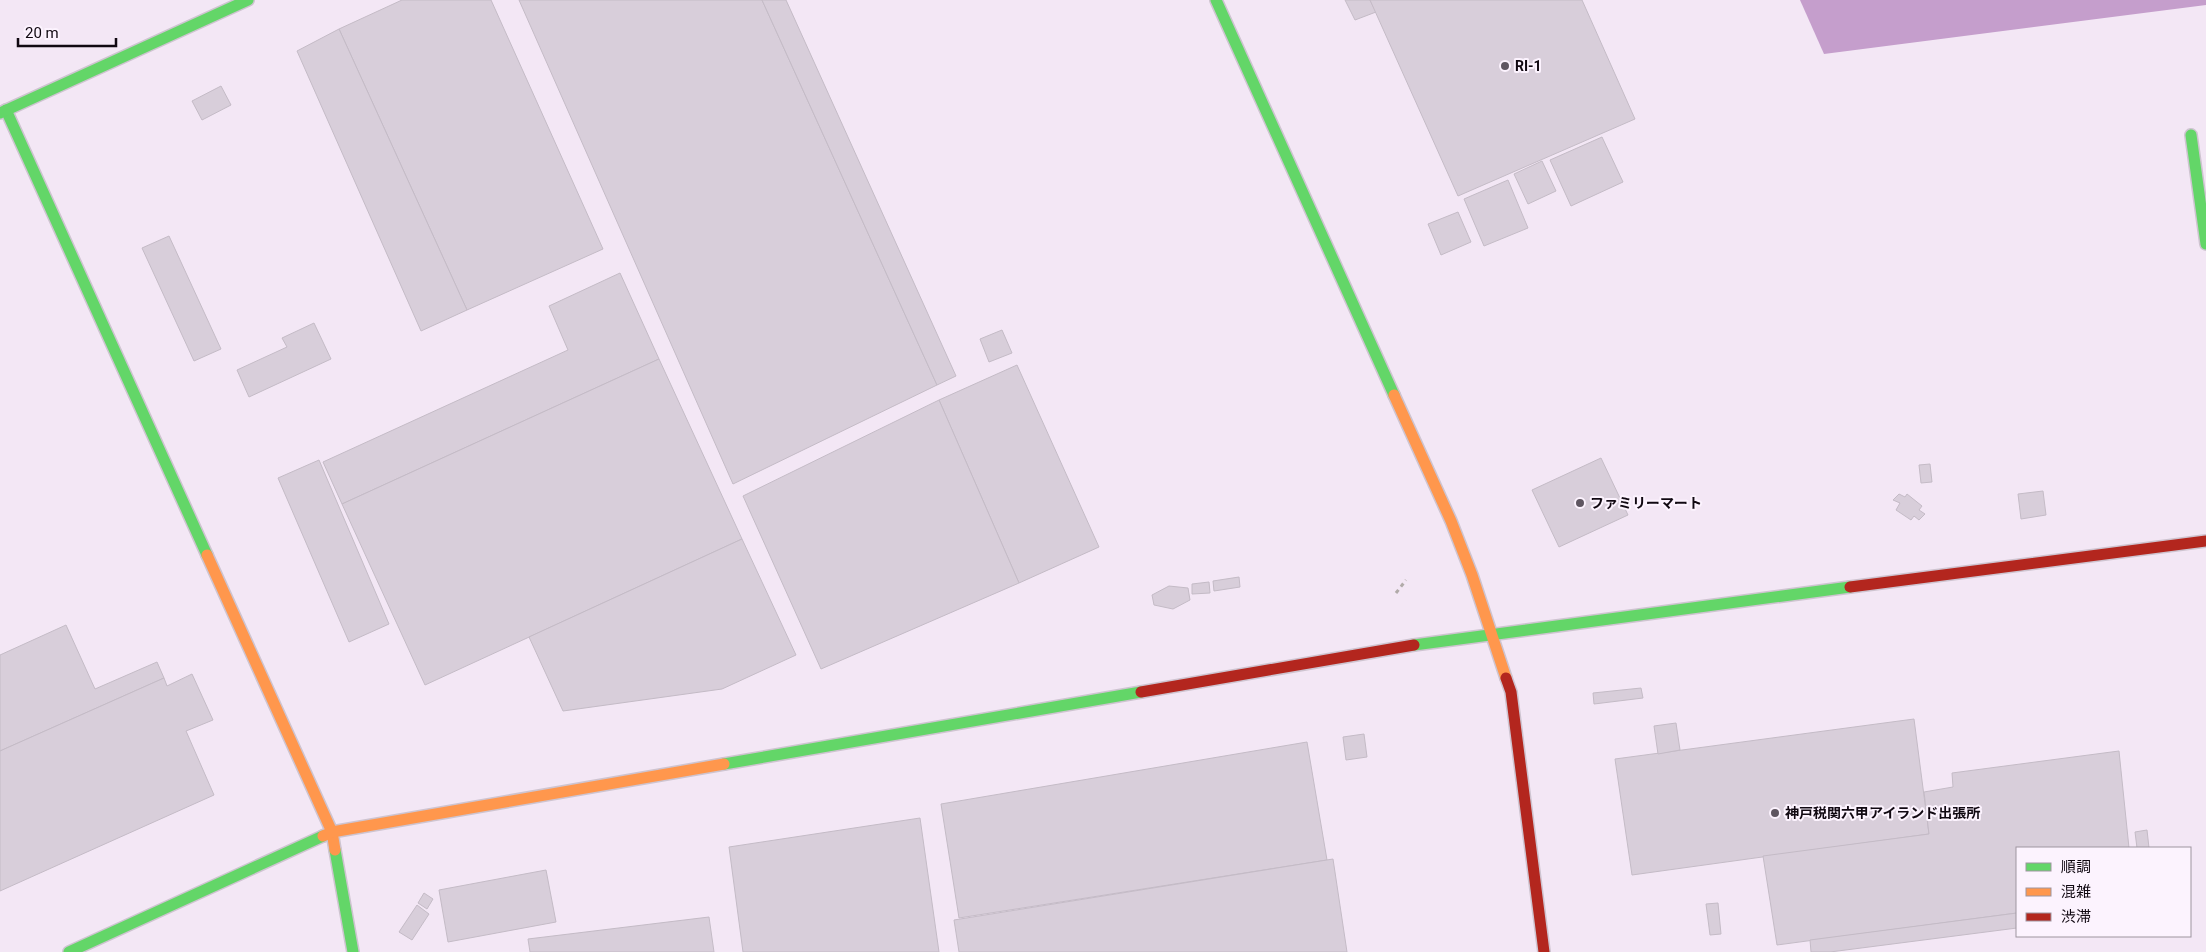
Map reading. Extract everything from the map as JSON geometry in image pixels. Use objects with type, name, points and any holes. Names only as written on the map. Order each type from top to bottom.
[{"type":"street","points":[[248,0],[3,111],[332,832],[353,952]]},
{"type":"street","points":[[1216,0],[1451,521],[1472,575],[1510,692],[1544,952]]},
{"type":"street","points":[[2191,135],[2206,244]]},
{"type":"street","points":[[69,952],[332,832],[1397,648],[1490,634],[2206,541]]},
{"type":"path","points":[[1396,593],[1406,580]]},
{"type":"shaded area","points":[[1800,0],[2206,0],[2206,5],[1824,54]]},
{"type":"building","points":[[402,0],[491,0],[603,249],[467,310],[339,29]]},
{"type":"building","points":[[519,0],[762,0],[937,385],[733,484]]},
{"type":"building","points":[[762,0],[786,0],[956,376],[937,385]]},
{"type":"building","points":[[1345,0],[1370,0],[1376,12],[1355,20]]},
{"type":"building","name":"RI-1","points":[[1370,0],[1582,0],[1635,119],[1458,196]]},
{"type":"building","points":[[339,29],[467,310],[421,331],[297,51]]},
{"type":"building","points":[[221,86],[231,105],[202,120],[192,101]]},
{"type":"building","points":[[1602,137],[1623,182],[1571,206],[1550,160]]},
{"type":"building","points":[[1542,161],[1556,191],[1528,204],[1514,174]]},
{"type":"building","points":[[1508,180],[1528,228],[1484,246],[1464,199]]},
{"type":"building","points":[[1458,212],[1471,242],[1441,255],[1428,224]]},
{"type":"building","points":[[169,236],[221,349],[194,361],[142,248]]},
{"type":"building","points":[[620,273],[659,359],[342,504],[323,462],[568,350],[549,306]]},
{"type":"building","points":[[314,323],[331,359],[249,397],[237,370],[287,347],[282,338]]},
{"type":"building","points":[[1002,330],[1012,353],[989,362],[980,339]]},
{"type":"building","points":[[659,359],[742,539],[425,685],[342,504]]},
{"type":"building","points":[[1017,365],[1099,547],[1019,583],[939,400]]},
{"type":"building","points":[[939,400],[1019,583],[821,669],[743,496]]},
{"type":"building","name":"ファミリーマート","points":[[1601,458],[1628,515],[1559,547],[1532,490]]},
{"type":"building","points":[[319,460],[389,624],[349,642],[278,478]]},
{"type":"building","points":[[1930,464],[1932,482],[1921,483],[1919,465]]},
{"type":"building","points":[[2043,491],[2046,515],[2021,519],[2018,494]]},
{"type":"building","points":[[1899,494],[1905,497],[1907,494],[1922,506],[1919,510],[1925,514],[1919,520],[1914,516],[1911,520],[1896,510],[1900,503],[1893,500]]},
{"type":"building","points":[[742,539],[796,655],[722,689],[563,711],[529,637]]},
{"type":"building","points":[[1239,577],[1240,587],[1214,591],[1213,581]]},
{"type":"building","points":[[1209,582],[1210,593],[1192,594],[1192,584]]},
{"type":"building","points":[[1169,586],[1188,588],[1190,600],[1173,609],[1154,605],[1152,595]]},
{"type":"building","points":[[66,625],[95,689],[157,662],[164,678],[0,751],[0,655]]},
{"type":"building","points":[[192,674],[213,720],[186,731],[214,795],[0,891],[0,751],[164,678],[167,686]]},
{"type":"building","points":[[1641,688],[1643,698],[1594,704],[1593,693]]},
{"type":"building","name":"神戸税関六甲アイランド出張所","points":[[1914,719],[1929,834],[1632,875],[1615,759]]},
{"type":"building","points":[[1676,723],[1680,750],[1658,754],[1654,726]]},
{"type":"building","points":[[1364,734],[1367,757],[1346,760],[1343,737]]},
{"type":"building","points":[[1307,742],[1327,860],[959,918],[941,804]]},
{"type":"building","points":[[2119,751],[2129,847],[2016,847],[2016,913],[1777,945],[1763,856],[1929,834],[1924,792],[1953,787],[1952,773]]},
{"type":"building","points":[[920,818],[939,952],[743,952],[729,847]]},
{"type":"building","points":[[2147,830],[2149,847],[2137,847],[2135,832]]},
{"type":"building","points":[[1333,859],[1347,952],[959,952],[954,920]]},
{"type":"building","points":[[546,870],[556,922],[448,942],[439,890]]},
{"type":"building","points":[[424,893],[433,899],[427,909],[418,903]]},
{"type":"building","points":[[1718,903],[1721,934],[1710,935],[1706,904]]},
{"type":"building","points":[[417,905],[429,914],[412,940],[399,932]]},
{"type":"building","points":[[2016,913],[2016,928],[1830,952],[1811,952],[1810,940]]},
{"type":"building","points":[[709,917],[714,952],[530,952],[528,939]]},
{"type":"traffic: fast","points":[[0,113],[248,0]]},
{"type":"traffic: fast","points":[[1216,0],[1394,395]]},
{"type":"traffic: fast","points":[[6,110],[207,555]]},
{"type":"traffic: fast","points":[[2191,135],[2206,244]]},
{"type":"traffic: fast","points":[[1414,645],[1850,587]]},
{"type":"traffic: fast","points":[[724,764],[1141,692]]},
{"type":"traffic: fast","points":[[69,952],[323,836]]},
{"type":"traffic: fast","points":[[335,850],[353,952]]},
{"type":"traffic: slow","points":[[1394,395],[1451,521],[1472,575],[1506,678]]},
{"type":"traffic: slow","points":[[207,555],[332,832],[335,850]]},
{"type":"traffic: slow","points":[[323,836],[332,832],[724,764]]},
{"type":"traffic: jam","points":[[1850,587],[2206,541]]},
{"type":"traffic: jam","points":[[1141,692],[1414,645]]},
{"type":"traffic: jam","points":[[1506,678],[1511,692],[1544,952]]},
{"type":"place","name":"RI-1","points":[[1505,66]]},
{"type":"place","name":"ファミリーマート","points":[[1580,503]]},
{"type":"place","name":"神戸税関六甲アイランド出張所","points":[[1775,813]]}]
